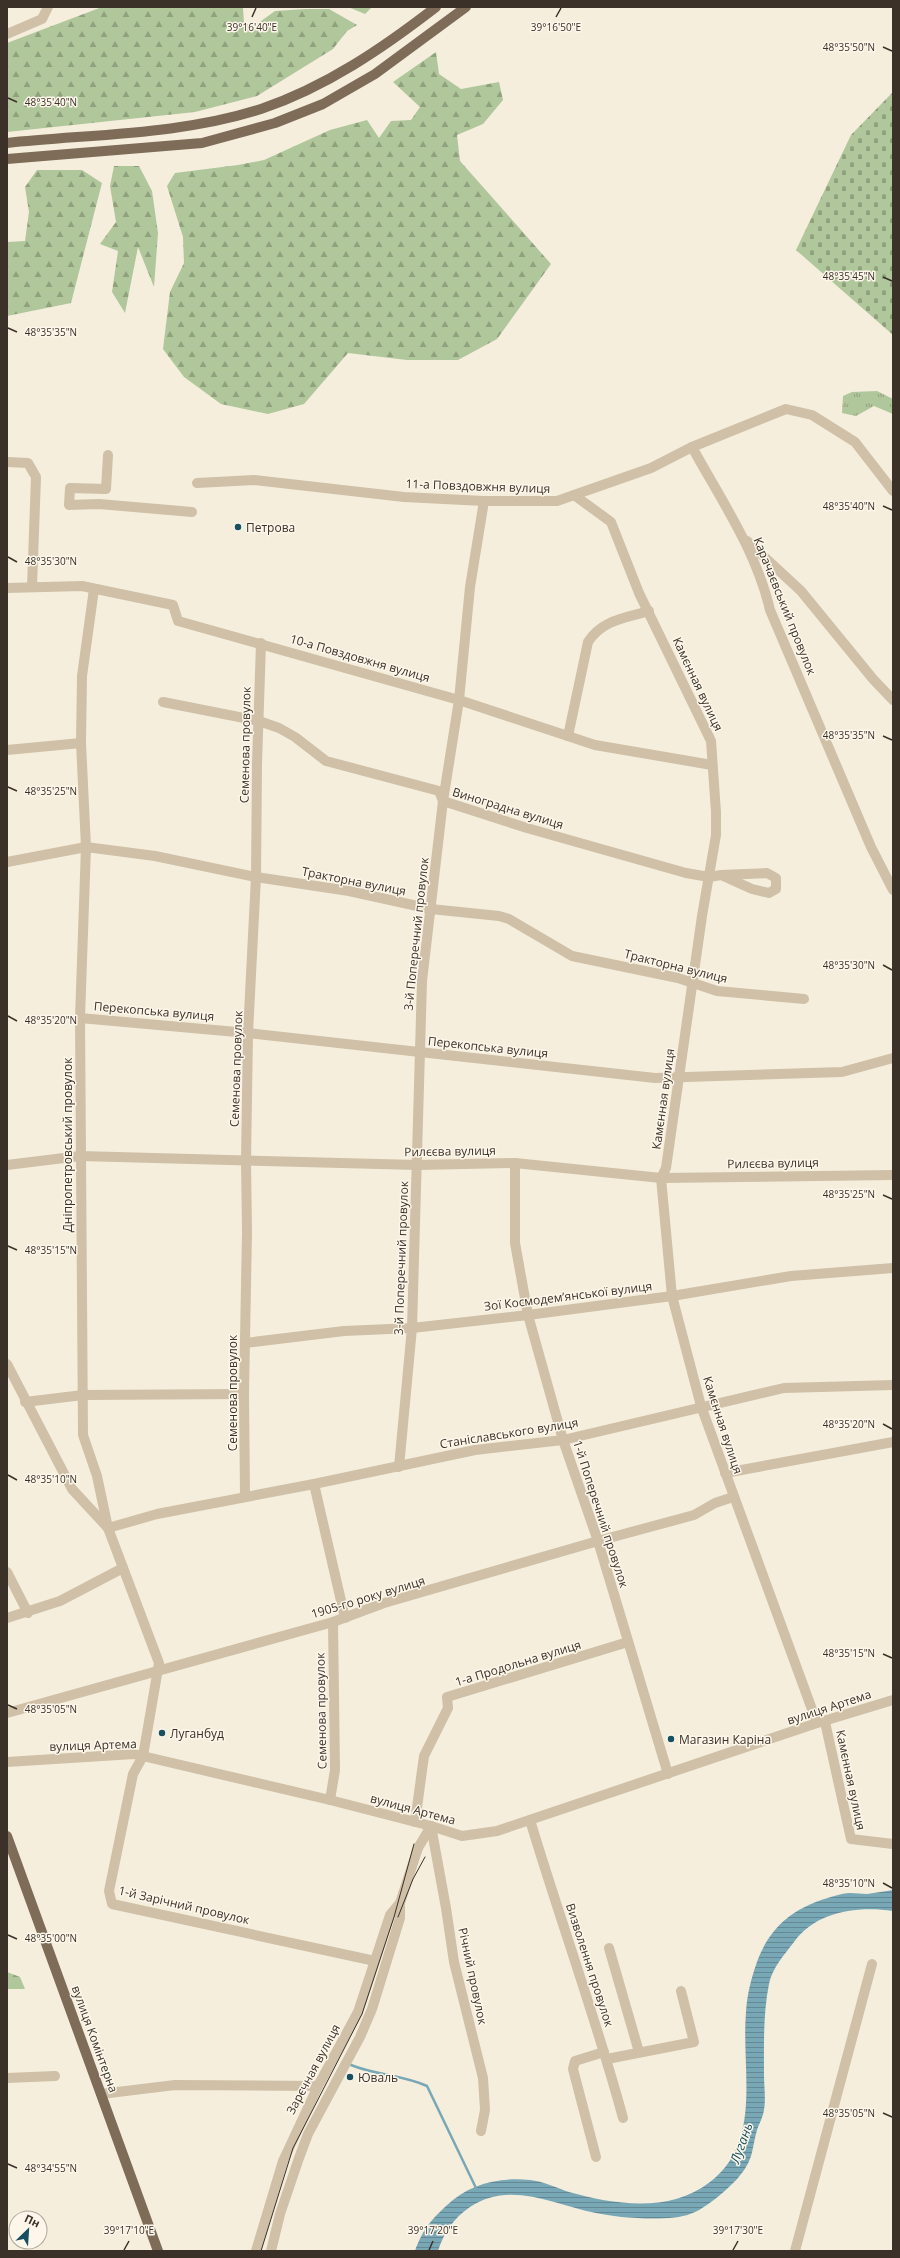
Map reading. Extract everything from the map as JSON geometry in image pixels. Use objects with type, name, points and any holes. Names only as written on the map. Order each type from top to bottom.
[{"type":"main road","points":[[7,143],[204,123],[261,109],[309,90],[344,71],[379,49],[436,7]]},
{"type":"main road","points":[[7,160],[202,142],[275,123],[323,104],[375,74],[466,7]]},
{"type":"main road","name":"вулиця Комінтерна","points":[[7,1836],[158,2251]]},
{"type":"street","points":[[7,34],[42,19],[48,7]]},
{"type":"street","name":"11-а Повздовжня вулиця","points":[[197,483],[254,480],[404,497],[484,501],[557,501],[651,468],[692,447],[786,409],[812,415],[855,442],[893,490]]},
{"type":"street","name":"Карачаєвський провулок","points":[[692,447],[745,538],[765,588],[770,610],[871,847],[893,890]]},
{"type":"street","points":[[108,455],[106,489],[70,488],[69,505],[99,504],[192,512]]},
{"type":"street","points":[[7,462],[28,463],[36,477],[32,587]]},
{"type":"street","name":"Камєнная вулиця","points":[[574,495],[611,522],[639,593],[711,741],[716,812],[716,835],[666,1168],[661,1178],[672,1296],[701,1406],[724,1473],[822,1724],[850,1839],[893,1844]]},
{"type":"street","name":"3-й Поперечний провулок","points":[[399,1467],[412,1328],[413,1253],[418,1165],[422,981],[443,801],[459,700],[470,587],[484,501]]},
{"type":"street","points":[[745,538],[801,591],[873,679],[893,700]]},
{"type":"street","name":"10-а Повздовжня вулиця","points":[[7,588],[82,586],[173,606],[178,621],[459,700],[594,744],[712,765]]},
{"type":"street","name":"Дніпропетровський провулок","points":[[94,589],[82,676],[82,743],[86,847],[80,1018],[83,1434],[97,1476],[108,1528]]},
{"type":"street","points":[[568,736],[588,642],[596,631],[609,623],[648,610]]},
{"type":"street","name":"Семенова провулок","points":[[245,1496],[244,1394],[248,1232],[246,1161],[248,1032],[256,877],[260,643]]},
{"type":"street","name":"Виноградна вулиця","points":[[163,702],[259,721],[279,728],[295,737],[326,761],[439,791],[443,801],[686,873],[709,877],[721,875],[767,873],[776,878],[776,889],[769,893],[752,889],[721,875]]},
{"type":"street","points":[[7,750],[82,743]]},
{"type":"street","name":"Тракторна вулиця","points":[[7,862],[86,847],[156,856],[256,877],[349,891],[431,909],[509,919],[572,956],[693,982],[717,991],[804,999]]},
{"type":"street","name":"Перекопська вулиця","points":[[80,1018],[248,1032],[420,1053],[655,1078],[842,1072],[893,1058]]},
{"type":"street","name":"Рилєєва вулиця","points":[[7,1165],[80,1156],[418,1165],[515,1163],[661,1178],[893,1175]]},
{"type":"street","name":"1-й Поперечний провулок","points":[[515,1163],[515,1243],[528,1315],[562,1440],[598,1541],[668,1774]]},
{"type":"street","name":"Зої Космодем’янської вулиця","points":[[245,1343],[344,1331],[412,1328],[528,1315],[672,1296],[791,1276],[893,1268]]},
{"type":"street","points":[[7,1364],[25,1402],[72,1489],[108,1528],[159,1663],[143,1756]]},
{"type":"street","name":"Станіславського вулиця","points":[[108,1528],[157,1514],[399,1467],[474,1450],[562,1440],[701,1406],[784,1388],[893,1385]]},
{"type":"street","points":[[25,1402],[83,1395],[244,1394]]},
{"type":"street","points":[[724,1473],[893,1442]]},
{"type":"street","points":[[314,1484],[345,1618]]},
{"type":"street","name":"1905-го року вулиця","points":[[7,1713],[157,1669],[333,1622],[384,1603],[598,1541],[694,1515],[715,1503],[733,1497]]},
{"type":"street","points":[[7,1618],[28,1613],[60,1601],[123,1568]]},
{"type":"street","points":[[7,1572],[28,1613]]},
{"type":"street","name":"Семенова провулок","points":[[330,1800],[335,1770],[333,1622]]},
{"type":"street","name":"1-а Продольна вулиця","points":[[415,1822],[424,1756],[448,1708],[447,1697],[628,1642]]},
{"type":"street","name":"вулиця Артема","points":[[7,1762],[134,1754],[330,1800],[431,1826],[462,1836],[497,1831],[893,1700]]},
{"type":"street","name":"1-й Зарічний провулок","points":[[143,1756],[133,1774],[109,1891],[112,1904],[375,1961]]},
{"type":"street","name":"Визволення провулок","points":[[530,1820],[573,1959],[606,2055],[623,2118]]},
{"type":"street","name":"Зарєчная вулиця","points":[[270,2251],[284,2201],[308,2134],[360,2037],[372,2009],[400,1918],[400,1903],[418,1848],[431,1826]]},
{"type":"street","name":"Річний провулок","points":[[431,1826],[454,1962],[483,2078],[485,2110],[481,2131]]},
{"type":"street","name":"Зарєчная вулиця","points":[[256,2251],[283,2161],[318,2086],[358,2012],[390,1915],[400,1903]]},
{"type":"street","points":[[609,1948],[638,2052]]},
{"type":"street","points":[[795,2251],[872,1964]]},
{"type":"street","points":[[596,2157],[573,2070],[575,2061],[694,2042],[681,1991]]},
{"type":"street","points":[[7,2078],[55,2076]]},
{"type":"street","points":[[101,2094],[175,2084],[318,2086]]},
{"type":"green space","points":[[102,7],[243,7],[244,24],[257,24],[275,11],[329,9],[357,25],[347,31],[333,49],[257,96],[195,112],[7,132],[7,43]]},
{"type":"green space","points":[[348,7],[372,7],[365,14]]},
{"type":"green space","points":[[436,52],[439,74],[461,89],[499,82],[503,100],[483,124],[457,135],[460,161],[551,264],[497,339],[458,360],[407,360],[348,353],[304,404],[268,414],[221,404],[184,377],[163,349],[170,292],[184,263],[183,237],[167,186],[175,173],[264,160],[330,130],[367,120],[379,138],[391,121],[411,120],[420,107],[393,82]]},
{"type":"green space","points":[[893,92],[893,335],[796,250],[851,135]]},
{"type":"green space","points":[[114,166],[139,166],[152,191],[158,233],[154,287],[138,247],[125,313],[112,292],[118,251],[100,244],[116,222],[110,186]]},
{"type":"green space","points":[[37,170],[82,170],[102,183],[71,303],[7,316],[7,242],[25,241],[29,212],[25,187]]},
{"type":"green space","points":[[877,391],[893,399],[893,414],[874,406],[856,416],[842,413],[843,396],[852,392]]},
{"type":"green space","points":[[7,1972],[20,1977],[25,1989],[7,1989]]},
{"type":"water","name":"Лугань","points":[[893,1890],[893,1911],[866,1909],[852,1910],[826,1917],[814,1923],[794,1942],[773,1972],[769,1984],[765,2018],[765,2101],[762,2118],[747,2166],[738,2178],[716,2199],[696,2212],[670,2218],[657,2219],[596,2213],[548,2200],[517,2195],[501,2195],[485,2199],[470,2207],[459,2216],[443,2238],[438,2251],[415,2251],[424,2232],[440,2211],[464,2192],[474,2187],[495,2181],[518,2179],[530,2180],[545,2183],[587,2197],[624,2203],[642,2204],[678,2198],[694,2192],[710,2182],[727,2165],[737,2146],[743,2125],[746,2103],[745,2034],[747,1999],[757,1962],[771,1935],[789,1916],[813,1903],[845,1893],[867,1894]]},
{"type":"waterway","points":[[351,2065],[370,2071],[408,2079],[427,2086],[476,2188]]},
{"type":"tram line","points":[[261,2251],[293,2148],[362,2014],[394,1917],[414,1844]]},
{"type":"tram line","points":[[398,1917],[413,1879],[425,1857]]},
{"type":"place","name":"Петрова","points":[[238,527]]},
{"type":"place","name":"Луганбуд","points":[[162,1733]]},
{"type":"place","name":"Магазин Каріна","points":[[671,1739]]},
{"type":"place","name":"Юваль","points":[[350,2077]]}]
